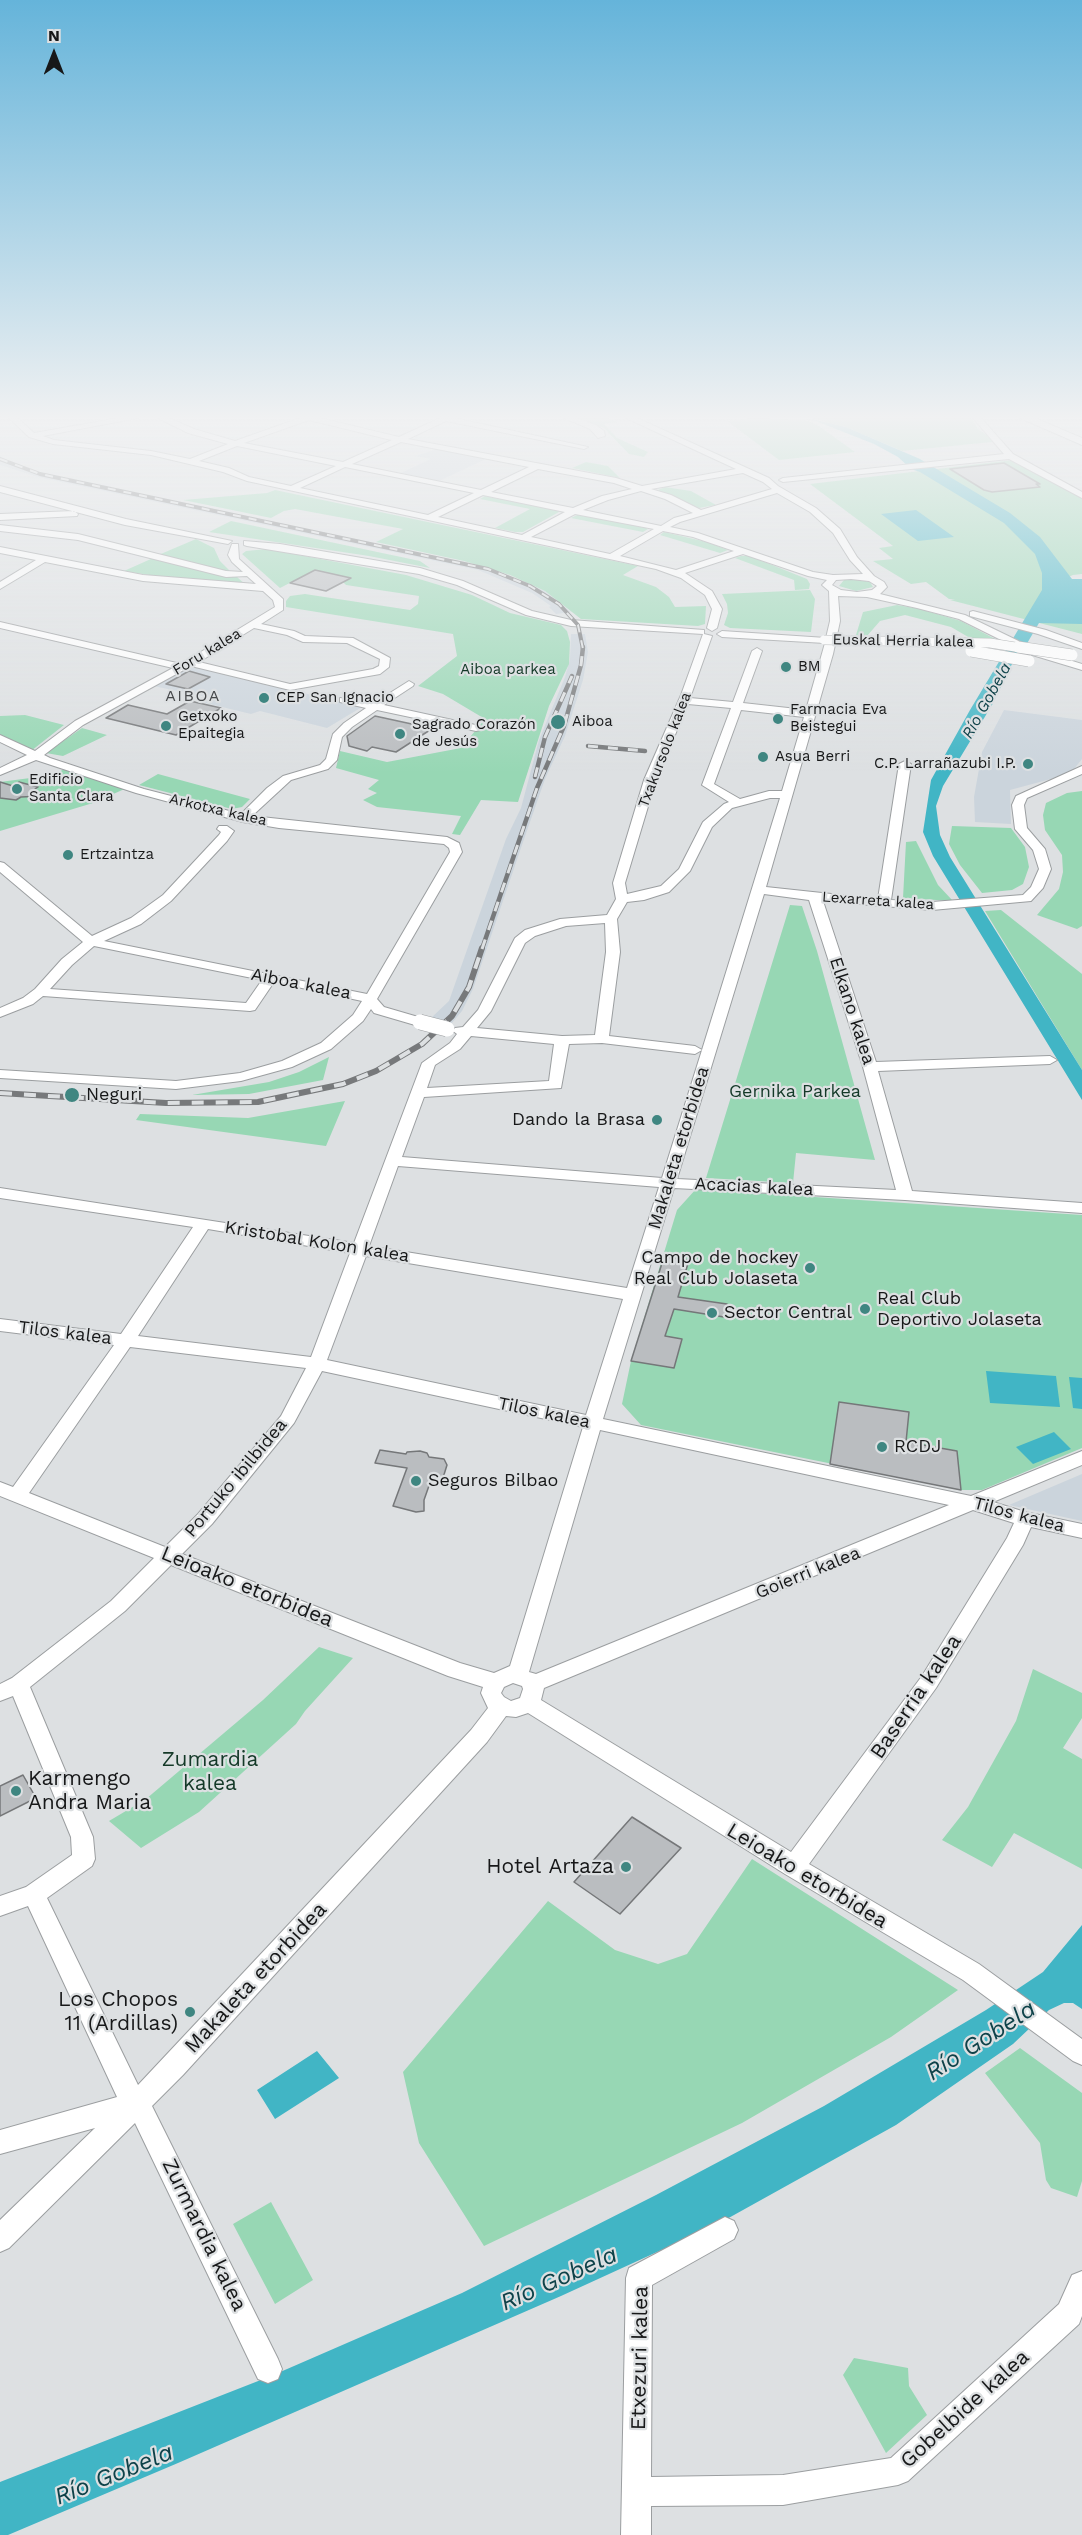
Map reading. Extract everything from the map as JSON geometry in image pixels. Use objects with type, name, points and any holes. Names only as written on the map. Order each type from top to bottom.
[{"type":"street","points":[[72,536],[226,574],[251,576]]},
{"type":"street","points":[[192,536],[231,544],[247,543],[280,547],[420,572],[460,583],[529,613],[572,623],[706,632]]},
{"type":"street","points":[[515,536],[613,556],[676,573],[744,550]]},
{"type":"street","points":[[613,556],[646,536]]},
{"type":"street","points":[[695,536],[744,550],[866,595],[941,611],[975,622],[1005,638],[1031,657],[1082,676]]},
{"type":"street","points":[[839,536],[859,566],[871,578]]},
{"type":"street","points":[[844,542],[852,547],[857,557],[886,584]]},
{"type":"street","name":"Makaleta etorbidea","points":[[527,1687],[593,1423],[759,890],[828,654],[835,621],[833,582],[841,560],[844,542]]},
{"type":"street","name":"Foru kalea","points":[[0,772],[35,756],[79,723],[186,665],[280,608],[278,600],[235,560],[231,544]]},
{"type":"street","points":[[0,550],[143,578],[265,588]]},
{"type":"street","points":[[0,586],[43,559]]},
{"type":"street","name":"Txakursolo kalea","points":[[611,919],[622,899],[619,883],[650,780],[684,700],[706,632],[717,609],[714,600],[704,588],[676,573]]},
{"type":"street","points":[[833,582],[850,576],[871,578],[920,599],[1042,632],[1082,646]]},
{"type":"street","points":[[835,621],[851,602],[880,590],[886,584]]},
{"type":"street","points":[[900,590],[920,599]]},
{"type":"street","points":[[0,625],[290,687],[376,672],[384,667],[385,658],[350,640],[303,639],[290,633],[253,625]]},
{"type":"street","name":"Euskal Herria kalea","points":[[706,632],[721,631],[722,634],[824,640],[990,643],[1040,648],[1077,657]]},
{"type":"street","points":[[824,640],[947,648],[1031,657],[1082,667]]},
{"type":"street","points":[[737,802],[708,785],[757,651]]},
{"type":"street","points":[[243,818],[271,790],[287,778],[315,771],[331,760],[338,736],[348,725],[410,684]]},
{"type":"street","points":[[344,699],[476,728]]},
{"type":"street","points":[[684,700],[810,714]]},
{"type":"street","name":"Arkotxa kalea","points":[[0,738],[35,756],[140,791],[243,818],[279,824],[447,841],[455,846],[456,852],[370,999]]},
{"type":"street","points":[[884,903],[905,764]]},
{"type":"street","name":"Lexarreta kalea","points":[[759,890],[884,903],[948,906],[1027,898],[1037,888],[1045,868],[1039,849],[1021,829],[1018,805],[1022,796],[1069,777],[1082,769]]},
{"type":"street","points":[[622,899],[644,896],[665,889],[684,871],[707,825],[728,806],[753,798],[790,780]]},
{"type":"street","points":[[753,798],[777,803],[784,802]]},
{"type":"street","points":[[3,1008],[40,992],[67,962],[91,942],[136,921],[167,898],[223,838],[228,831],[223,829]]},
{"type":"street","name":"Aiboa kalea","points":[[0,866],[6,878],[91,942],[370,999],[379,1010],[447,1029],[562,1040],[602,1039],[695,1050]]},
{"type":"street","name":"Elkano kalea","points":[[815,897],[870,1067],[905,1195]]},
{"type":"street","points":[[562,1040],[556,1086],[419,1093],[429,1062],[455,1046],[484,1011],[520,941],[530,933],[565,922],[611,919],[613,952],[602,1039]]},
{"type":"street","points":[[40,992],[250,1007],[270,978]]},
{"type":"street","points":[[0,1074],[176,1085],[241,1077],[287,1064],[326,1046],[358,1018],[370,999]]},
{"type":"street","points":[[870,1067],[1050,1060]]},
{"type":"street","name":"Portuko ibilbidea","points":[[10,1688],[118,1606],[205,1519],[288,1419],[317,1364],[362,1249],[391,1161],[419,1093]]},
{"type":"street","name":"Acacias kalea","points":[[391,1161],[668,1184],[905,1195],[1082,1208]]},
{"type":"street","name":"Kristobal Kolon kalea","points":[[0,1193],[362,1249],[634,1295]]},
{"type":"street","points":[[9,1492],[126,1340],[203,1224]]},
{"type":"street","name":"Tilos kalea","points":[[0,1325],[317,1364],[976,1504],[1025,1519],[1082,1531]]},
{"type":"street","name":"Goierri kalea","points":[[527,1687],[976,1504],[1082,1458]]},
{"type":"street","name":"Leioako etorbidea","points":[[9,1492],[454,1670],[495,1682]]},
{"type":"street","name":"Baserria kalea","points":[[793,1867],[929,1683],[1016,1540],[1025,1519]]},
{"type":"street","points":[[505,1675],[527,1687],[516,1708],[496,1703],[491,1693],[495,1682],[505,1675]]},
{"type":"street","name":"Leioako etorbidea","points":[[527,1687],[793,1867],[971,1972],[1082,2053]]},
{"type":"street","points":[[0,1906],[34,1894],[84,1859],[82,1837],[10,1688]]},
{"type":"street","name":"Makaleta etorbidea","points":[[0,2239],[182,2058],[479,1736],[502,1706]]},
{"type":"street","points":[[0,2142],[134,2104],[34,1894]]},
{"type":"street","name":"Zurmardia kalea","points":[[134,2104],[144,2115],[268,2369]]},
{"type":"street","name":"Etxezuri kalea","points":[[636,2535],[639,2278],[725,2230]]},
{"type":"street","name":"Gobelbide kalea","points":[[638,2492],[783,2490],[898,2471],[1069,2314],[1082,2285]]},
{"type":"shaded area","points":[[319,536],[341,536],[490,568],[545,591],[571,612],[556,614],[549,607],[551,606],[532,593],[478,570]]},
{"type":"shaded area","points":[[571,634],[585,634],[588,652],[583,680],[565,736],[545,779],[473,989],[462,1011],[451,1024],[431,1018],[449,1001],[506,839],[521,808],[539,740],[565,677],[570,659]]},
{"type":"shaded area","name":"CEP San Ignacio","points":[[190,666],[362,707],[327,728],[260,711],[251,714],[197,701],[203,696],[153,686]]},
{"type":"shaded area","name":"C.P. Larrañazubi I.P.","points":[[1004,710],[1082,720],[1082,759],[1074,769],[1062,776],[1010,790],[1011,824],[975,822],[974,797],[982,752]]},
{"type":"shaded area","points":[[1082,1474],[1082,1521],[1009,1505]]},
{"type":"green space","points":[[238,536],[303,536],[420,561],[430,568],[369,556]]},
{"type":"green space","points":[[388,536],[496,536],[638,566],[623,575],[656,587],[669,597],[675,607],[706,606],[705,624],[698,626],[581,619],[545,591],[510,575],[464,561],[376,542]]},
{"type":"green space","points":[[664,536],[682,536],[728,550],[720,553]]},
{"type":"green space","points":[[880,536],[1082,536],[1082,574],[1073,575],[1045,587],[1082,582],[1082,634],[950,600],[955,599],[949,599],[926,582],[911,584],[873,561],[893,559],[879,548],[893,546]]},
{"type":"green space","points":[[196,539],[214,548],[220,561],[233,574],[156,556]]},
{"type":"green space","name":"Aiboa parkea","points":[[267,549],[406,575],[472,595],[510,613],[561,625],[567,631],[570,642],[569,664],[549,706],[518,802],[481,800],[460,835],[452,834],[461,816],[377,807],[363,800],[377,793],[368,789],[379,780],[336,768],[340,751],[387,762],[461,748],[485,719],[443,694],[418,686],[457,656],[453,634],[286,607],[286,601],[290,596],[305,594],[410,610],[418,604],[419,596],[346,585],[342,581],[349,578],[315,570],[280,588],[242,554],[246,551]]},
{"type":"green space","points":[[750,556],[807,579],[810,584],[809,589],[795,590],[794,580],[735,558]]},
{"type":"green space","points":[[153,558],[237,577],[246,585],[124,571]]},
{"type":"green space","points":[[857,579],[870,582],[873,587],[856,591],[839,586],[844,580]]},
{"type":"green space","points":[[810,590],[815,599],[811,632],[730,628],[724,625],[728,613],[722,594]]},
{"type":"green space","points":[[897,605],[961,621],[997,640],[970,638],[951,627],[905,615],[880,621],[867,636],[856,635],[863,612]]},
{"type":"green space","points":[[25,715],[64,725],[31,751],[0,735],[0,716]]},
{"type":"green space","points":[[82,728],[107,735],[63,756],[46,753]]},
{"type":"green space","points":[[66,768],[129,787],[93,803],[0,831],[0,782],[53,775]]},
{"type":"green space","points":[[158,774],[250,799],[242,807],[232,809],[139,785]]},
{"type":"green space","points":[[1082,791],[1082,926],[1077,929],[1037,915],[1059,889],[1063,872],[1062,855],[1045,830],[1043,815],[1046,803],[1067,793]]},
{"type":"green space","points":[[952,826],[1011,828],[1025,847],[1029,867],[1023,884],[1012,890],[982,893],[960,865],[949,844]]},
{"type":"green space","points":[[916,841],[938,885],[953,901],[903,898],[906,842]]},
{"type":"green space","name":"Gernika Parkea","points":[[790,905],[802,906],[817,951],[875,1160],[796,1153],[793,1183],[706,1178]]},
{"type":"green space","points":[[1001,910],[1082,974],[1082,1070],[985,911]]},
{"type":"green space","points":[[329,1057],[323,1080],[249,1094],[192,1095],[269,1082],[299,1072]]},
{"type":"green space","points":[[345,1101],[326,1146],[136,1120],[140,1114],[248,1118]]},
{"type":"green space","name":"Real Club Deportivo Jolaseta","points":[[696,1189],[1082,1215],[1082,1448],[982,1490],[961,1490],[641,1425],[622,1404],[631,1361],[677,1210]]},
{"type":"green space","name":"Zumardia kalea","points":[[319,1647],[353,1658],[296,1724],[199,1812],[141,1848],[109,1821],[146,1799],[263,1700]]},
{"type":"green space","points":[[1033,1669],[1082,1693],[1082,1718],[1063,1748],[1082,1759],[1082,1869],[1014,1833],[992,1867],[942,1840],[968,1807],[1016,1721]]},
{"type":"green space","points":[[752,1859],[958,1990],[891,2037],[742,2123],[484,2246],[419,2143],[403,2072],[548,1901],[615,1950],[658,1964],[687,1954]]},
{"type":"green space","points":[[1020,2048],[1082,2093],[1082,2181],[1077,2197],[1051,2188],[1046,2180],[1040,2143],[985,2073]]},
{"type":"green space","points":[[271,2202],[313,2280],[275,2304],[233,2224]]},
{"type":"green space","points":[[854,2358],[908,2368],[909,2386],[927,2415],[886,2453],[843,2375]]},
{"type":"water","points":[[912,536],[954,537],[918,541]]},
{"type":"water","name":"Río Gobela","points":[[1017,536],[1039,536],[1072,579],[1082,579],[1082,624],[1039,623],[1022,652],[1013,662],[992,705],[943,786],[936,806],[940,835],[950,857],[1082,1070],[1082,1100],[933,856],[923,832],[931,780],[1042,590],[1042,573],[1035,554]]},
{"type":"water","points":[[986,1371],[1056,1376],[1060,1407],[990,1403]]},
{"type":"water","points":[[1069,1377],[1082,1378],[1082,1409],[1073,1408]]},
{"type":"water","points":[[1054,1432],[1071,1449],[1033,1464],[1016,1447]]},
{"type":"water","name":"Río Gobela","points":[[1082,1925],[1082,2009],[1073,2003],[1064,2003],[1049,2010],[1013,2044],[896,2125],[716,2225],[561,2296],[178,2463],[8,2535],[0,2535],[0,2482],[271,2376],[462,2293],[656,2195],[824,2106],[986,2010],[1043,1972]]},
{"type":"water","points":[[317,2051],[339,2078],[275,2119],[257,2090]]},
{"type":"building","points":[[315,570],[351,578],[326,591],[290,583]]},
{"type":"building","points":[[189,671],[210,677],[188,689],[166,684]]},
{"type":"building","name":"Getxoko Epaitegia","points":[[190,701],[221,708],[176,735],[106,718],[128,705],[167,714]]},
{"type":"building","name":"Sagrado Corazón de Jesús","points":[[375,716],[430,730],[396,752],[372,747],[367,751],[349,746],[347,736]]},
{"type":"building","name":"Edificio Santa Clara","points":[[0,782],[13,786],[19,782],[38,787],[32,791],[41,793],[41,796],[21,797],[16,800],[0,798]]},
{"type":"building","name":"Sector Central","points":[[664,1257],[689,1260],[678,1297],[727,1304],[724,1317],[674,1309],[665,1336],[682,1339],[674,1368],[631,1361]]},
{"type":"building","name":"RCDJ","points":[[839,1402],[909,1412],[906,1442],[957,1451],[961,1490],[830,1464]]},
{"type":"building","name":"Seguros Bilbao","points":[[380,1450],[406,1454],[420,1451],[427,1453],[429,1457],[444,1459],[447,1465],[442,1481],[431,1480],[424,1500],[424,1511],[416,1512],[393,1506],[407,1468],[375,1463]]},
{"type":"building","name":"Karmengo Andra Maria","points":[[23,1775],[36,1798],[0,1816],[0,1786]]},
{"type":"building","name":"Hotel Artaza","points":[[632,1817],[681,1848],[620,1914],[574,1882]]},
{"type":"railway","points":[[334,536],[488,569],[530,586],[559,604],[578,625],[583,648]]},
{"type":"railway","points":[[482,949],[537,788],[564,726],[581,665],[583,648]]},
{"type":"railway","points":[[535,777],[545,737],[572,676]]},
{"type":"railway","points":[[588,746],[645,751]]},
{"type":"railway","points":[[0,1093],[166,1103],[258,1102],[343,1084],[376,1071],[422,1044],[452,1016],[469,987],[482,948]]},
{"type":"place","name":"BM","points":[[786,667]]},
{"type":"place","name":"CEP San Ignacio","points":[[264,698]]},
{"type":"place","name":"Farmacia Eva Beistegui","points":[[778,719]]},
{"type":"place","name":"Aiboa","points":[[558,722]]},
{"type":"place","name":"Getxoko Epaitegia","points":[[166,726]]},
{"type":"place","name":"Sagrado Corazón de Jesús","points":[[400,734]]},
{"type":"place","name":"Asua Berri","points":[[763,757]]},
{"type":"place","name":"C.P. Larrañazubi I.P.","points":[[1028,764]]},
{"type":"place","name":"Edificio Santa Clara","points":[[17,789]]},
{"type":"place","name":"Ertzaintza","points":[[68,855]]},
{"type":"place","name":"Neguri","points":[[72,1095]]},
{"type":"place","name":"Dando la Brasa","points":[[657,1120]]},
{"type":"place","name":"Campo de hockey Real Club Jolaseta","points":[[810,1268]]},
{"type":"place","name":"Real Club Deportivo Jolaseta","points":[[865,1309]]},
{"type":"place","name":"Sector Central","points":[[712,1313]]},
{"type":"place","name":"RCDJ","points":[[882,1447]]},
{"type":"place","name":"Seguros Bilbao","points":[[416,1481]]},
{"type":"place","name":"Karmengo Andra Maria","points":[[16,1791]]},
{"type":"place","name":"Hotel Artaza","points":[[626,1867]]},
{"type":"place","name":"Los Chopos 11 (Ardillas)","points":[[190,2012]]},
{"type":"district","name":"AIBOA","points":[[193,696]]}]
